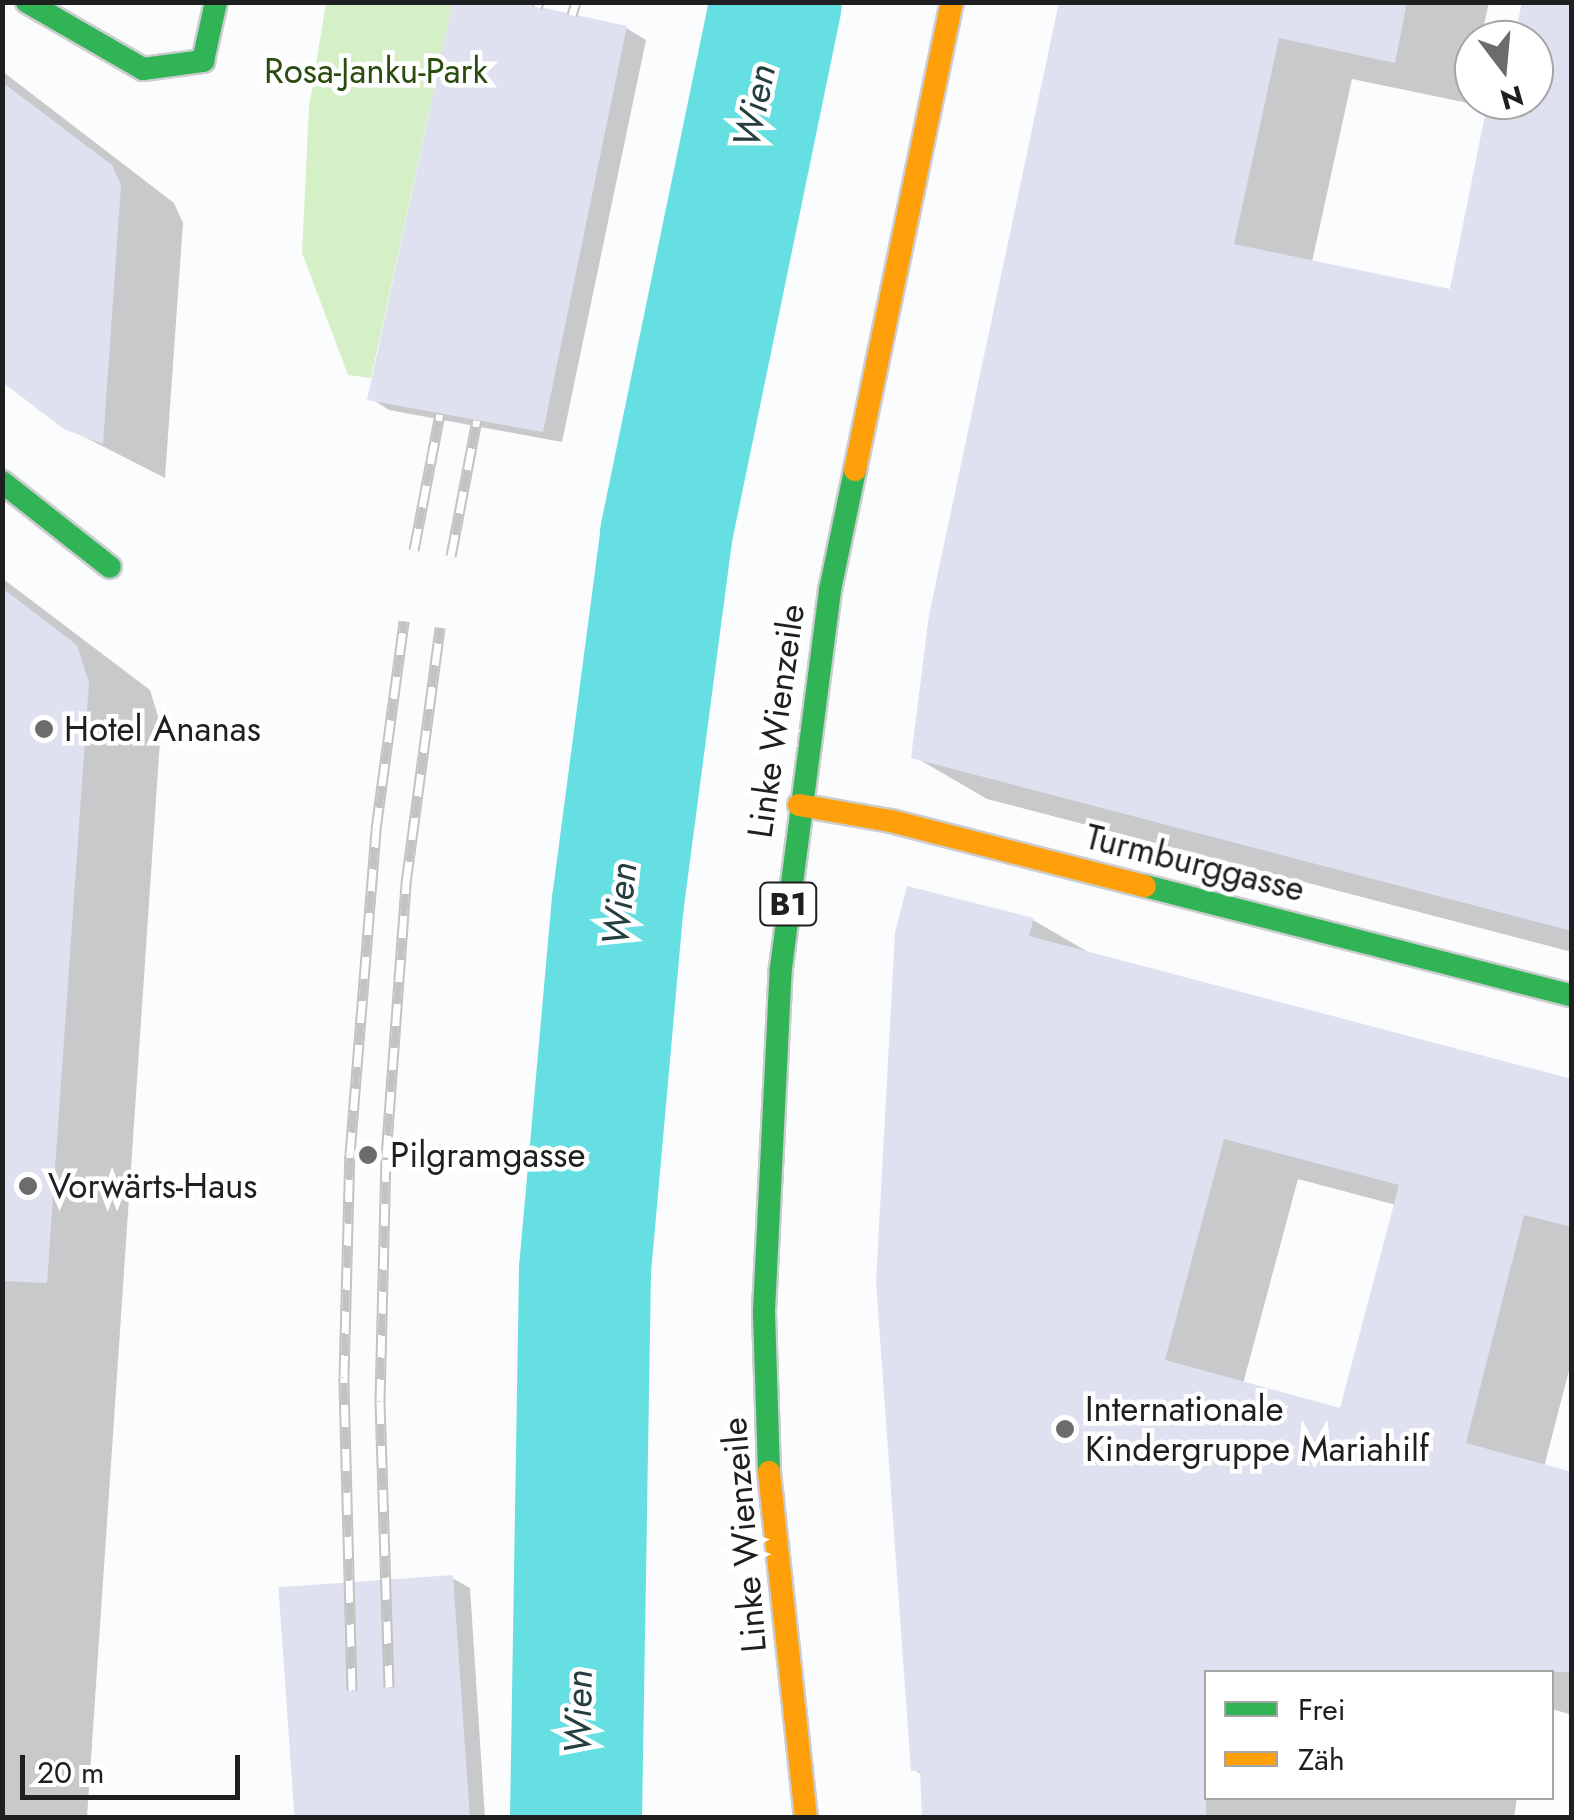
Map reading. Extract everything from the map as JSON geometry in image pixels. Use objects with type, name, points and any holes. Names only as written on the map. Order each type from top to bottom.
[{"type":"main road","points":[[27,2],[143,70],[203,61],[216,2]]},
{"type":"main road","name":"Linke Wienzeile","points":[[806,1818],[770,1491],[764,1311],[780,968],[830,590],[952,2]]},
{"type":"main road","points":[[2,482],[110,568]]},
{"type":"main road","name":"Turmburggasse","points":[[799,805],[890,820],[1572,996]]},
{"type":"green space","name":"Rosa-Janku-Park","points":[[326,3],[453,3],[371,378],[348,375],[302,253],[309,107]]},
{"type":"building","points":[[453,2],[517,2],[627,26],[543,432],[367,400]]},
{"type":"building","points":[[1059,2],[1407,2],[1395,63],[1279,38],[1234,244],[1450,289],[1484,120],[1554,120],[1554,20],[1518,20],[1522,2],[1572,2],[1572,931],[911,758],[929,615]]},
{"type":"building","points":[[2,82],[112,165],[121,185],[103,444],[64,429],[2,382]]},
{"type":"building","points":[[2,588],[77,645],[89,683],[47,1283],[2,1281]]},
{"type":"building","points":[[907,886],[1034,918],[1029,936],[1572,1079],[1572,1227],[1524,1215],[1466,1443],[1572,1472],[1572,1672],[1204,1670],[1206,1818],[922,1818],[920,1771],[911,1771],[876,1282],[895,933]],"holes":[[[1224,1139],[1399,1185],[1340,1408],[1165,1360]]]},
{"type":"building","points":[[453,1575],[470,1817],[295,1818],[278,1587]]},
{"type":"waterway","name":"Wien","points":[[576,1818],[585,1270],[618,902],[666,535],[776,2]]},
{"type":"railway","points":[[537,7],[539,2]]},
{"type":"railway","points":[[572,15],[576,2]]},
{"type":"railway","points":[[414,550],[440,414]]},
{"type":"railway","points":[[451,556],[477,420]]},
{"type":"railway","points":[[352,1690],[344,1377],[350,1154],[376,829],[404,621]]},
{"type":"railway","points":[[389,1687],[380,1401],[386,1157],[406,883],[440,627]]},
{"type":"traffic: fast","points":[[27,2],[143,69],[203,61],[216,2]]},
{"type":"traffic: fast","points":[[769,1472],[764,1311],[781,968],[830,590],[855,470]]},
{"type":"traffic: fast","points":[[2,482],[110,567]]},
{"type":"traffic: fast","points":[[1145,886],[1572,996]]},
{"type":"traffic: slow","points":[[855,470],[952,2]]},
{"type":"traffic: slow","points":[[799,805],[891,821],[1145,886]]},
{"type":"traffic: slow","points":[[769,1472],[806,1818]]},
{"type":"place","name":"Hotel Ananas","points":[[44,729]]},
{"type":"place","name":"Pilgramgasse","points":[[368,1155]]},
{"type":"place","name":"Vorwärts-Haus","points":[[28,1186]]},
{"type":"place","name":"Internationale Kindergruppe Mariahilf","points":[[1065,1429]]}]
